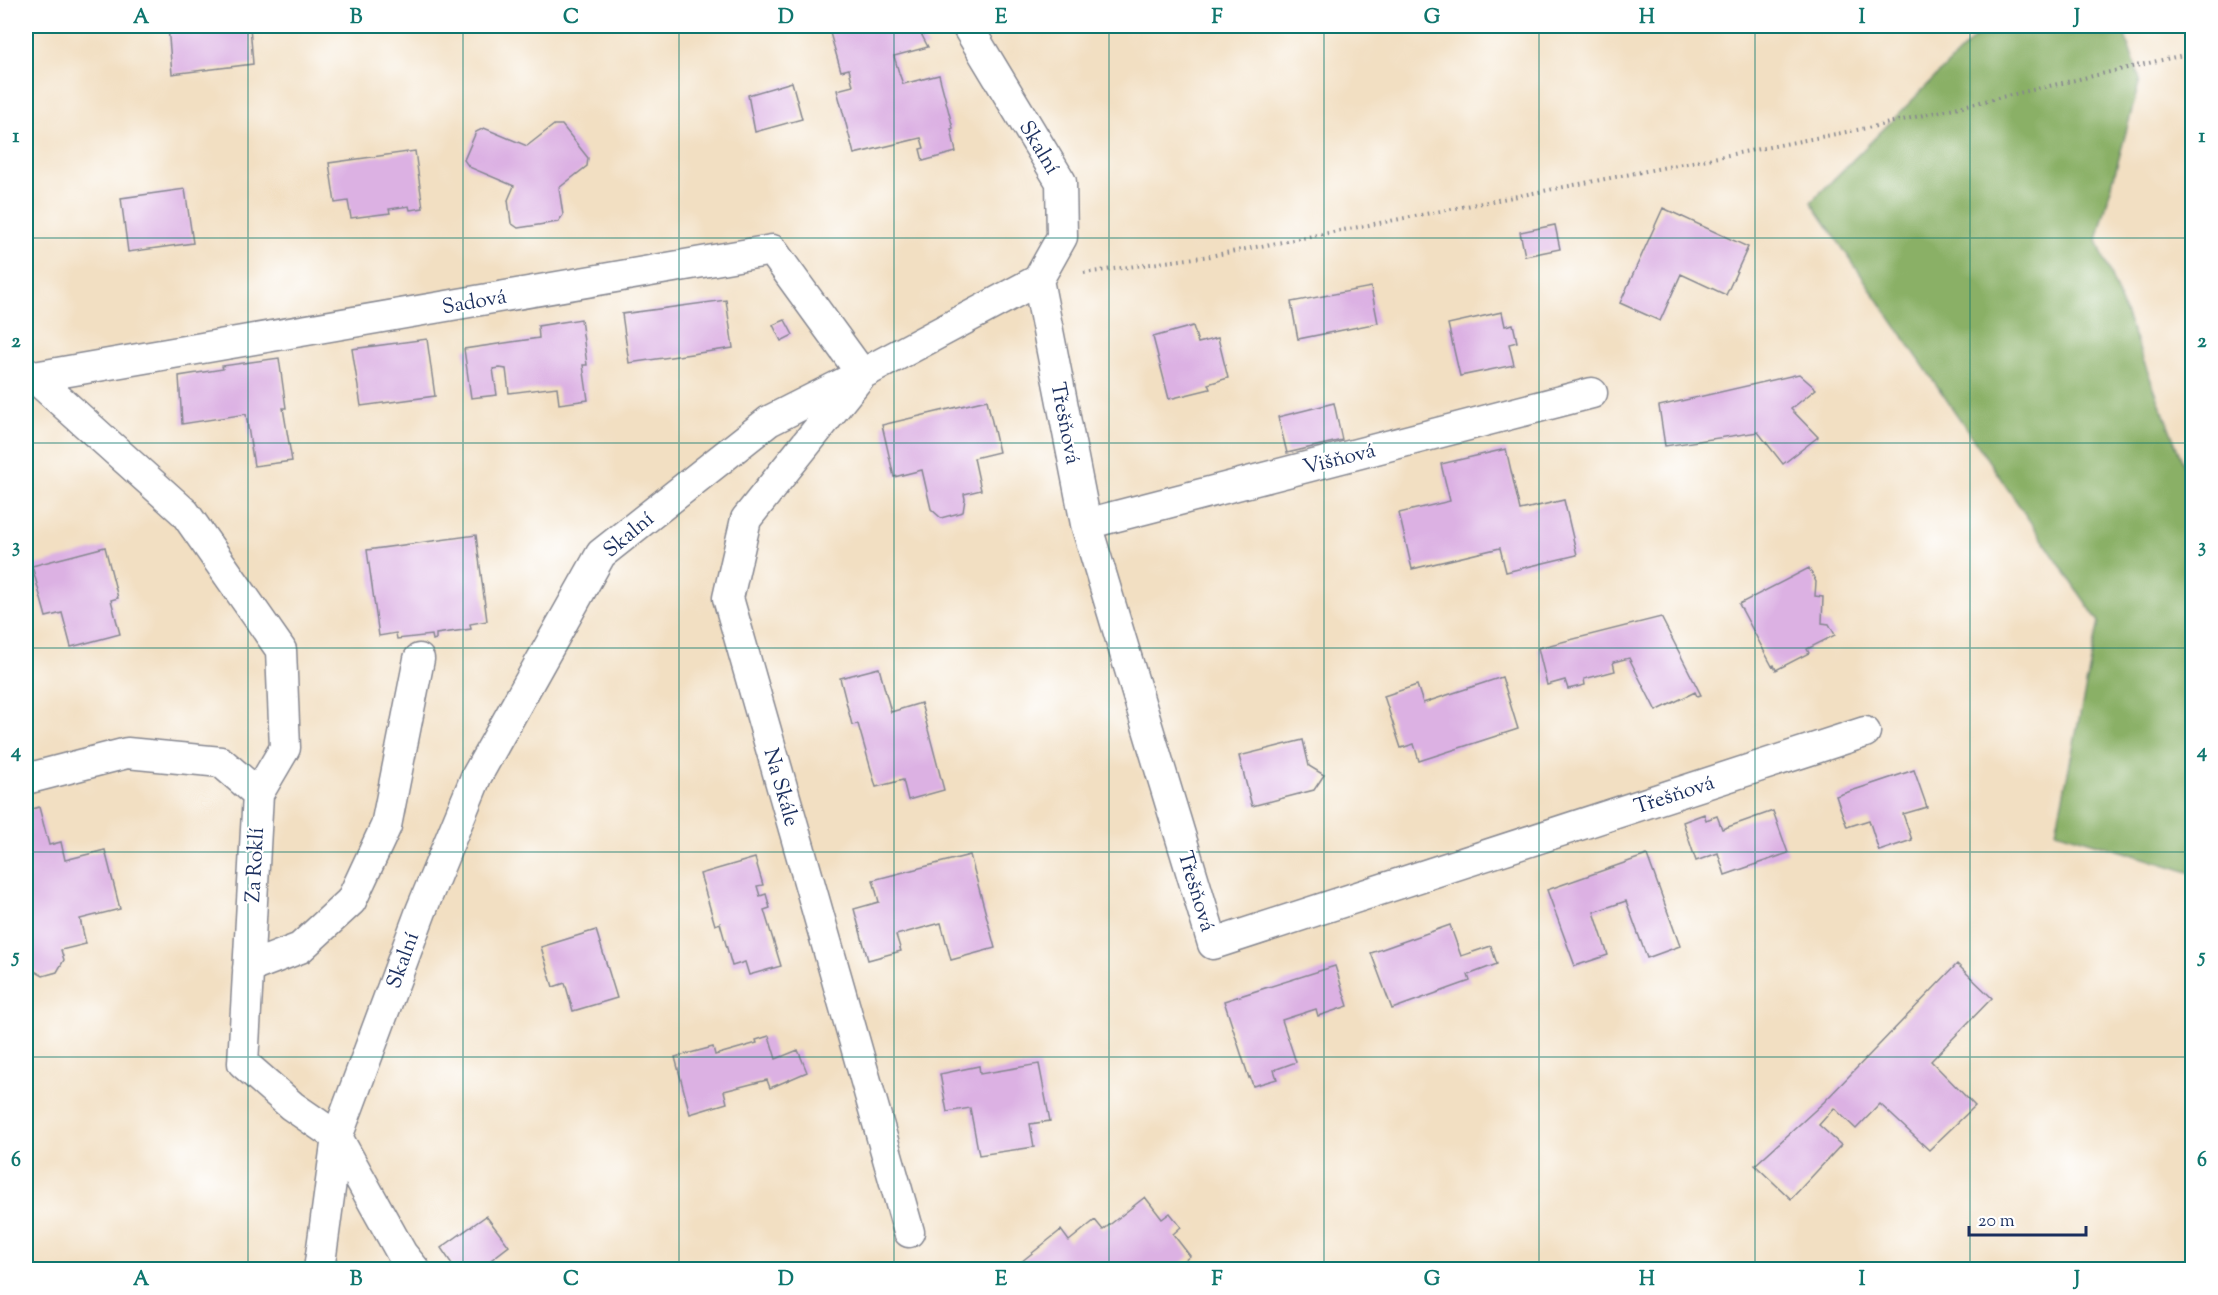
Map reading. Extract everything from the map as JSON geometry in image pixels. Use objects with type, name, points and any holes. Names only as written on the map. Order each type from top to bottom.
[{"type":"street","name":"Skalní","points":[[319,1269],[337,1137],[421,911],[476,777],[601,554],[769,420],[862,374],[1038,280],[1062,237],[1061,182],[967,26]]},
{"type":"street","name":"Sadová","points":[[30,375],[772,250],[862,374]]},
{"type":"street","name":"Třešňová","points":[[1038,280],[1086,524],[1213,944],[1865,732]]},
{"type":"street","name":"Na Skále","points":[[862,374],[746,519],[728,598],[909,1232]]},
{"type":"street","points":[[26,779],[127,753],[221,762],[258,794],[285,748],[281,650],[185,513],[30,375]]},
{"type":"street","name":"Višňová","points":[[1086,524],[1592,393]]},
{"type":"street","points":[[248,968],[300,948],[351,901],[386,826],[418,659]]},
{"type":"street","name":"Za Roklí","points":[[258,794],[243,1063],[292,1106],[337,1137]]},
{"type":"street","points":[[337,1137],[402,1254],[415,1269]]},
{"type":"path","points":[[1038,280],[1210,256],[1872,127],[2193,53]]},
{"type":"green space","points":[[1986,26],[2122,26],[2140,80],[2097,240],[2192,487],[2192,873],[2056,831],[2099,622],[1811,202]]},
{"type":"building","points":[[168,26],[250,26],[253,64],[172,74]]},
{"type":"building","points":[[828,26],[917,26],[928,47],[894,56],[899,73],[903,84],[939,75],[953,128],[951,129],[956,152],[923,161],[920,149],[924,148],[921,138],[854,154],[837,90],[853,86],[849,69],[841,71]]},
{"type":"building","points":[[792,82],[802,119],[755,132],[748,95]]},
{"type":"building","points":[[554,125],[562,125],[588,158],[587,166],[559,188],[563,215],[558,222],[518,228],[511,223],[508,200],[514,186],[469,167],[464,160],[476,132],[484,128],[527,146]]},
{"type":"building","points":[[415,151],[423,208],[410,210],[409,206],[389,209],[390,213],[351,218],[348,201],[335,203],[329,163]]},
{"type":"building","points":[[185,189],[193,243],[128,252],[121,198]]},
{"type":"building","points":[[1663,208],[1748,247],[1726,295],[1681,274],[1660,321],[1620,303]]},
{"type":"building","points":[[1555,225],[1560,249],[1525,256],[1520,232]]},
{"type":"building","points":[[1371,287],[1378,323],[1298,339],[1291,302]]},
{"type":"building","points":[[726,300],[733,348],[629,363],[622,314]]},
{"type":"building","points":[[1502,312],[1505,326],[1513,324],[1517,342],[1509,344],[1514,365],[1460,376],[1448,324]]},
{"type":"building","points":[[581,319],[587,365],[583,365],[588,400],[559,404],[557,387],[509,393],[506,369],[500,368],[493,369],[497,395],[471,398],[464,349],[539,338],[538,326]]},
{"type":"building","points":[[785,320],[793,335],[781,341],[773,325]]},
{"type":"building","points":[[1193,326],[1198,343],[1218,338],[1228,378],[1208,384],[1210,389],[1169,399],[1153,337]]},
{"type":"building","points":[[427,339],[435,396],[361,406],[352,349]]},
{"type":"building","points":[[279,358],[286,408],[283,408],[292,461],[254,466],[246,414],[182,424],[179,376],[223,369],[222,366]]},
{"type":"building","points":[[1799,374],[1816,389],[1791,409],[1818,437],[1783,464],[1758,432],[1665,446],[1659,406]]},
{"type":"building","points":[[987,400],[999,452],[974,458],[981,490],[964,494],[963,512],[941,518],[931,509],[922,470],[894,477],[882,425]]},
{"type":"building","points":[[1334,403],[1342,440],[1287,453],[1278,417]]},
{"type":"building","points":[[1506,449],[1520,510],[1564,500],[1577,555],[1506,572],[1500,548],[1412,569],[1399,513],[1450,501],[1441,464]]},
{"type":"building","points":[[476,535],[487,621],[470,624],[471,629],[436,634],[436,639],[433,640],[432,635],[397,639],[396,633],[379,636],[367,550]]},
{"type":"building","points":[[105,547],[118,598],[111,600],[120,634],[71,647],[62,613],[46,617],[32,566]]},
{"type":"building","points":[[1809,568],[1816,582],[1815,596],[1823,597],[1822,623],[1829,624],[1835,635],[1807,649],[1809,653],[1776,670],[1739,604]]},
{"type":"building","points":[[1661,617],[1701,695],[1697,696],[1695,692],[1656,711],[1629,658],[1613,662],[1615,671],[1584,679],[1585,685],[1568,689],[1565,680],[1547,685],[1538,648]]},
{"type":"building","points":[[879,668],[891,712],[921,703],[944,790],[908,800],[903,780],[876,787],[858,724],[852,725],[840,678]]},
{"type":"building","points":[[1502,677],[1518,729],[1419,761],[1414,744],[1401,748],[1384,696],[1417,685],[1423,703]]},
{"type":"building","points":[[1303,740],[1309,766],[1324,775],[1314,790],[1252,806],[1239,756]]},
{"type":"building","points":[[1914,770],[1927,807],[1903,814],[1912,840],[1879,851],[1869,820],[1847,827],[1836,796]]},
{"type":"building","points":[[39,807],[49,845],[61,842],[65,860],[105,850],[120,909],[80,919],[86,944],[61,950],[64,960],[57,972],[43,976],[31,969],[26,959],[26,811]]},
{"type":"building","points":[[1773,811],[1788,853],[1725,875],[1718,853],[1696,861],[1683,822],[1704,814],[1706,820],[1717,816],[1722,829]]},
{"type":"building","points":[[970,855],[995,948],[951,960],[941,923],[896,935],[901,951],[868,960],[854,909],[879,902],[873,880]]},
{"type":"building","points":[[1647,855],[1680,946],[1647,958],[1626,901],[1594,912],[1608,955],[1575,966],[1547,890]]},
{"type":"building","points":[[755,858],[763,885],[757,886],[760,896],[766,894],[770,908],[764,910],[781,966],[749,975],[745,962],[732,966],[720,923],[715,925],[700,874]]},
{"type":"building","points":[[1450,925],[1461,956],[1491,946],[1497,964],[1468,975],[1470,981],[1392,1009],[1371,953]]},
{"type":"building","points":[[596,930],[617,998],[573,1011],[565,983],[553,987],[541,947]]},
{"type":"building","points":[[1957,964],[1992,998],[1931,1061],[1975,1106],[1929,1150],[1880,1104],[1856,1129],[1834,1108],[1819,1125],[1841,1145],[1791,1199],[1755,1165],[1824,1102]]},
{"type":"building","points":[[1335,966],[1348,1006],[1318,1016],[1316,1009],[1282,1020],[1296,1062],[1274,1070],[1277,1079],[1253,1086],[1224,1001]]},
{"type":"building","points":[[769,1036],[776,1059],[798,1050],[807,1072],[770,1088],[767,1080],[724,1091],[727,1103],[690,1114],[675,1057],[713,1047],[715,1055],[757,1043],[756,1040]]},
{"type":"building","points":[[1039,1064],[1050,1121],[1030,1124],[1034,1147],[979,1155],[970,1108],[947,1112],[940,1074],[979,1066],[980,1074]]},
{"type":"building","points":[[1145,1197],[1162,1219],[1170,1213],[1181,1227],[1173,1234],[1190,1256],[1173,1270],[1011,1270],[1061,1230],[1069,1241],[1095,1220],[1103,1230]]},
{"type":"building","points":[[486,1216],[509,1246],[491,1260],[497,1270],[456,1270],[441,1248]]}]
